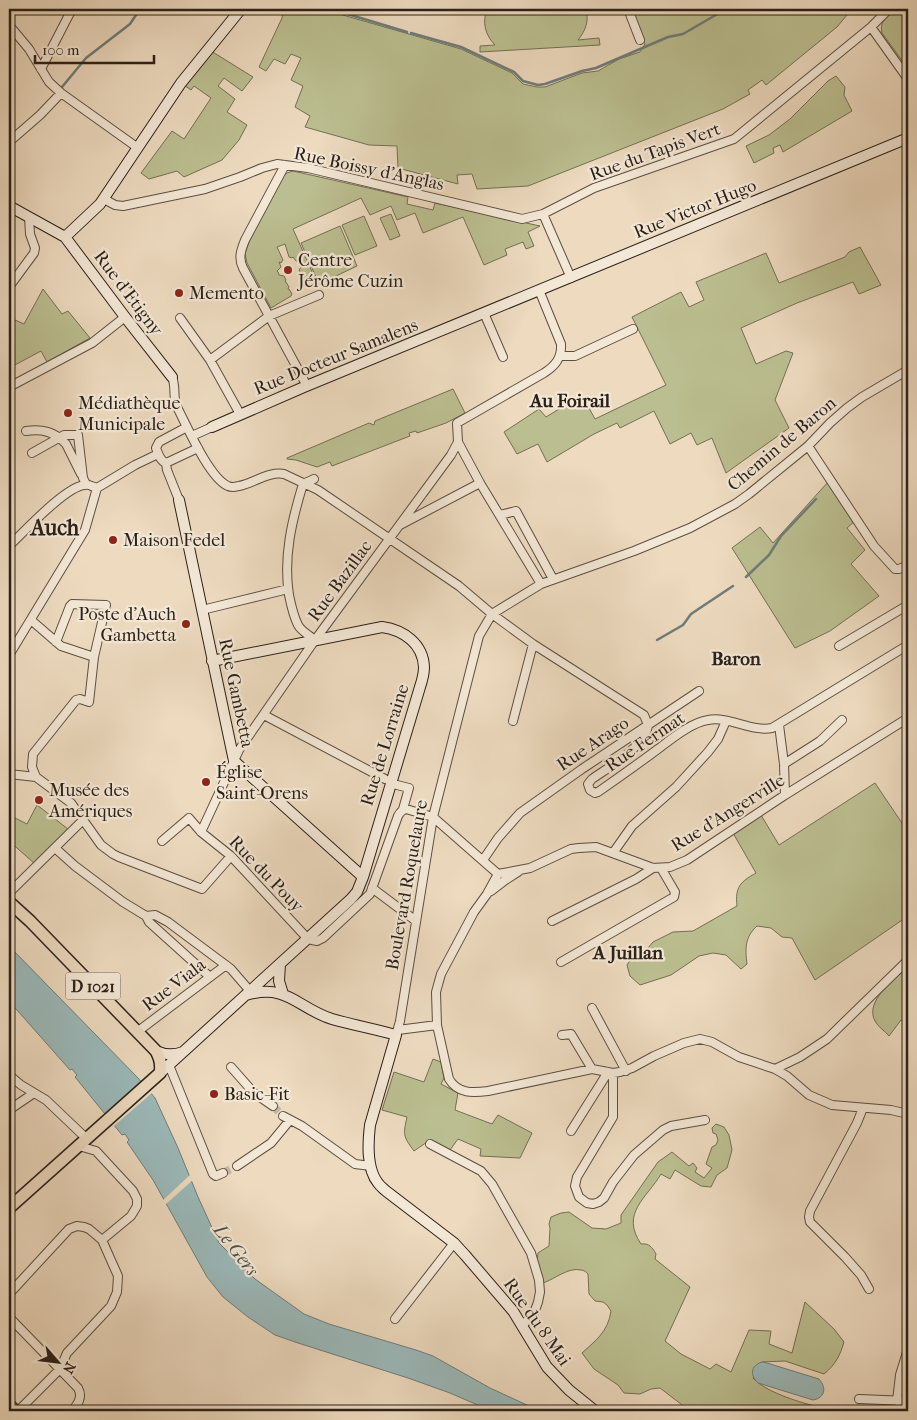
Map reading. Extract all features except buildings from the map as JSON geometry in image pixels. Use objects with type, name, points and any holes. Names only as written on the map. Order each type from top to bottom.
[{"type":"main road","points":[[65,237],[104,199],[181,84],[241,9]]},
{"type":"main road","name":"Rue Victor Hugo","points":[[489,311],[908,138]]},
{"type":"main road","name":"Rue d'Etigny","points":[[9,206],[65,237],[172,377]]},
{"type":"main road","name":"Rue Docteur Samalens","points":[[212,426],[489,311]]},
{"type":"main road","name":"Rue Gambetta","points":[[179,500],[234,761],[363,877]]},
{"type":"main road","name":"Rue de Lorraine","points":[[212,660],[382,627],[404,634],[411,639],[420,651],[424,669],[357,892],[352,899],[248,993]]},
{"type":"main road","name":"D 1021","points":[[9,902],[30,920],[156,1051]]},
{"type":"main road","points":[[9,909],[30,920]]},
{"type":"main road","points":[[280,964],[279,981],[283,994]]},
{"type":"main road","points":[[266,977],[283,994]]},
{"type":"main road","points":[[9,1208],[248,993],[268,991],[283,994],[332,1019],[397,1032]]},
{"type":"main road","name":"Boulevard Roquelaure","points":[[371,1166],[368,1140],[370,1125],[397,1032]]},
{"type":"main road","points":[[156,1051],[170,1055],[184,1051]]},
{"type":"main road","points":[[156,1051],[164,1069]]},
{"type":"main road","name":"Rue du 8 Mai","points":[[371,1166],[378,1184],[454,1243],[513,1311],[553,1375],[595,1411]]},
{"type":"main road","points":[[9,1405],[16,1411]]},
{"type":"street","points":[[41,69],[72,9]]},
{"type":"street","points":[[628,9],[640,40]]},
{"type":"street","name":"Rue du Tapis Vert","points":[[543,214],[594,188],[734,139],[872,26],[889,9]]},
{"type":"street","points":[[9,25],[29,49],[49,82],[61,93],[138,148]]},
{"type":"street","points":[[872,26],[908,79]]},
{"type":"street","points":[[9,142],[40,115],[61,93]]},
{"type":"street","name":"Rue Boissy d'Anglas","points":[[104,199],[115,205],[123,206],[200,190],[277,164],[308,168],[522,219],[543,214]]},
{"type":"street","points":[[285,165],[245,240],[240,255],[242,264],[307,386]]},
{"type":"street","points":[[543,214],[571,278]]},
{"type":"street","points":[[9,288],[34,253],[35,248],[30,234],[29,217]]},
{"type":"street","points":[[539,290],[561,344],[562,351],[557,362],[551,368],[457,423],[458,442],[480,483],[541,584]]},
{"type":"street","points":[[210,360],[269,316],[319,295]]},
{"type":"street","points":[[489,311],[490,328],[502,357]]},
{"type":"street","points":[[9,387],[92,343],[125,317]]},
{"type":"street","points":[[180,318],[210,360],[240,414]]},
{"type":"street","points":[[560,356],[575,356],[633,329]]},
{"type":"street","name":"Chemin de Baron","points":[[492,614],[541,584],[634,551],[690,528],[742,499],[808,446],[847,408],[908,370]]},
{"type":"street","name":"Rue d'Etigny","points":[[172,377],[175,385],[174,399],[176,405],[209,469],[224,484]]},
{"type":"street","name":"Rue Docteur Samalens","points":[[192,436],[212,426]]},
{"type":"street","points":[[187,427],[158,442],[156,448],[158,454],[166,463],[198,448]]},
{"type":"street","points":[[26,431],[41,429],[58,437],[66,444],[85,481],[97,488]]},
{"type":"street","points":[[32,453],[58,437],[78,435],[85,481]]},
{"type":"street","name":"Rue Bazillac","points":[[201,832],[239,750],[315,640],[458,442]]},
{"type":"street","points":[[808,446],[880,553],[895,569],[908,565]]},
{"type":"street","points":[[11,652],[85,530],[97,488],[158,454]]},
{"type":"street","name":"Rue Gambetta","points":[[166,463],[179,500]]},
{"type":"street","name":"Rue Arago","points":[[224,484],[234,488],[280,473],[318,490],[459,586],[492,614],[533,644],[644,715],[648,725],[582,769],[520,814],[498,838],[483,860]]},
{"type":"street","points":[[314,479],[303,484],[294,513],[288,549],[288,588],[292,611],[299,627],[315,640]]},
{"type":"street","points":[[9,546],[60,497],[85,481]]},
{"type":"street","points":[[399,526],[480,483]]},
{"type":"street","points":[[500,515],[516,511],[556,578]]},
{"type":"street","points":[[202,610],[288,588]]},
{"type":"street","points":[[36,777],[32,767],[33,754],[76,700],[89,702],[94,657],[106,605],[72,604],[56,642]]},
{"type":"street","points":[[839,646],[908,605]]},
{"type":"street","name":"Boulevard Roquelaure","points":[[397,1032],[433,817],[479,636],[492,614]]},
{"type":"street","points":[[31,620],[61,646],[94,657]]},
{"type":"street","points":[[513,721],[533,644]]},
{"type":"street","name":"Rue Fermat","points":[[648,725],[648,731],[636,747],[592,780],[588,784],[590,790],[595,793],[598,792],[677,735],[700,722],[708,720],[726,721],[763,729],[779,725],[908,645]]},
{"type":"street","points":[[648,725],[700,692]]},
{"type":"street","points":[[264,715],[385,779]]},
{"type":"street","name":"Rue d'Angerville","points":[[552,921],[657,868],[670,867],[687,860],[785,795],[908,718]]},
{"type":"street","points":[[784,764],[820,741],[842,720]]},
{"type":"street","points":[[613,853],[632,826],[676,787],[708,752],[718,739],[726,721]]},
{"type":"street","points":[[779,725],[784,764],[785,795]]},
{"type":"street","points":[[9,774],[36,777],[71,803],[101,845],[119,858],[202,889],[231,856]]},
{"type":"street","points":[[308,939],[317,941],[323,938],[366,898],[372,888],[398,816],[403,809],[409,788],[397,785]]},
{"type":"street","points":[[403,809],[433,817],[498,874]]},
{"type":"street","name":"Rue du Pouy","points":[[162,841],[189,818],[201,832],[231,856],[308,939]]},
{"type":"street","points":[[9,893],[82,820]]},
{"type":"street","points":[[488,894],[504,881],[524,870],[570,849],[596,847],[640,864],[657,868],[675,892],[674,897],[561,962]]},
{"type":"street","points":[[55,848],[75,866],[123,902],[146,916],[149,922],[210,977]]},
{"type":"street","points":[[498,874],[524,870]]},
{"type":"street","points":[[498,874],[488,894],[474,912],[441,974],[436,992],[437,1025],[449,1079],[454,1086],[462,1091],[476,1093],[488,1091],[592,1068],[611,1072],[626,1071],[667,1050],[700,1038],[706,1039],[739,1057],[775,1069],[787,1076],[809,1095],[819,1100],[832,1104],[890,1110],[908,1114]]},
{"type":"street","points":[[372,888],[416,921]]},
{"type":"street","points":[[146,916],[155,915],[168,922],[226,965]]},
{"type":"street","points":[[775,1069],[800,1057],[827,1039],[908,960]]},
{"type":"street","name":"Rue Viala","points":[[137,1032],[226,965],[248,993]]},
{"type":"street","points":[[592,1008],[626,1071]]},
{"type":"street","points":[[397,1032],[437,1025]]},
{"type":"street","points":[[562,1035],[571,1034],[592,1068]]},
{"type":"street","points":[[231,1067],[254,1093],[273,1106]]},
{"type":"street","points":[[164,1069],[213,1174],[216,1176],[221,1174]]},
{"type":"street","points":[[611,1072],[613,1117],[577,1177],[576,1192],[583,1201],[593,1204],[604,1198],[613,1182],[634,1156],[663,1130],[671,1126],[705,1120]]},
{"type":"street","points":[[571,1131],[611,1072]]},
{"type":"street","points":[[9,1075],[46,1100],[90,1136],[96,1151],[133,1190],[137,1206],[131,1216],[102,1240]]},
{"type":"street","points":[[9,1110],[34,1093]]},
{"type":"street","points":[[863,1108],[808,1217],[810,1222],[861,1275],[869,1288]]},
{"type":"street","points":[[237,1166],[272,1143],[287,1118],[302,1126],[355,1164],[371,1166]]},
{"type":"street","points":[[90,1136],[96,1151]]},
{"type":"street","points":[[430,1144],[481,1171],[492,1184],[531,1253],[539,1280],[540,1292],[534,1313],[522,1326]]},
{"type":"street","points":[[9,1294],[69,1228],[77,1226],[90,1229],[102,1240],[118,1276],[117,1292],[111,1306],[67,1354],[60,1369],[16,1411]]},
{"type":"street","points":[[395,1320],[454,1243]]},
{"type":"street","points":[[9,1317],[78,1388],[80,1401],[72,1411]]},
{"type":"street","points":[[896,1401],[900,1375],[908,1349]]},
{"type":"street","points":[[859,1399],[908,1401]]},
{"type":"green space","points":[[281,9],[322,9],[461,49],[512,73],[523,84],[545,87],[582,73],[598,71],[619,59],[640,52],[645,44],[631,9],[727,9],[728,11],[732,9],[852,9],[837,27],[766,85],[762,80],[748,90],[750,94],[723,109],[528,186],[477,189],[472,174],[457,175],[458,184],[398,168],[397,146],[369,145],[305,127],[310,116],[295,107],[303,86],[291,80],[301,58],[291,54],[285,64],[274,59],[266,71],[259,67],[282,18],[283,11]]},
{"type":"green space","points":[[487,9],[586,9],[586,25],[578,40],[599,38],[600,45],[480,52],[480,46],[495,45],[485,28]]},
{"type":"green space","points":[[894,9],[908,9],[908,69],[881,29],[886,17]]},
{"type":"green space","points":[[211,51],[253,77],[242,91],[224,78],[218,86],[235,99],[227,112],[247,125],[239,140],[222,160],[184,177],[177,171],[149,179],[141,173],[172,131],[184,139],[211,98],[194,86],[191,90],[184,85]]},
{"type":"green space","points":[[836,76],[845,87],[844,95],[852,111],[783,152],[780,145],[773,148],[774,153],[754,163],[746,146],[769,135],[790,119],[828,81]]},
{"type":"green space","points":[[293,171],[408,197],[407,204],[433,210],[435,203],[540,226],[528,232],[534,246],[526,249],[523,242],[505,249],[507,255],[484,265],[463,217],[423,233],[415,213],[397,220],[391,206],[370,215],[361,198],[293,229],[318,285],[306,287],[305,280],[301,276],[303,275],[299,270],[302,266],[301,262],[296,261],[293,257],[289,257],[285,244],[277,247],[283,260],[281,263],[279,262],[281,267],[277,271],[279,275],[284,276],[285,282],[289,287],[288,289],[292,294],[271,308],[247,263],[245,254],[249,242],[282,177]]},
{"type":"green space","points":[[391,214],[400,236],[390,240],[380,218]]},
{"type":"green space","points":[[364,216],[377,246],[355,255],[342,225]]},
{"type":"green space","points":[[340,226],[357,266],[319,284],[301,243]]},
{"type":"green space","points":[[860,247],[881,285],[859,294],[853,282],[797,303],[741,328],[756,364],[786,351],[793,353],[775,400],[789,428],[726,473],[712,438],[697,445],[691,433],[670,444],[654,411],[620,428],[617,423],[594,434],[547,462],[538,444],[517,454],[504,432],[539,409],[546,417],[582,395],[595,419],[666,385],[632,317],[681,292],[689,307],[704,300],[696,282],[766,253],[779,283],[845,257],[849,252]]},
{"type":"green space","points":[[43,289],[62,314],[68,311],[90,338],[47,362],[41,351],[11,367],[9,364],[9,335],[15,320],[24,324]]},
{"type":"green space","points":[[453,389],[465,413],[446,423],[417,433],[416,431],[409,433],[410,436],[332,466],[330,462],[317,467],[287,459],[369,423],[374,425],[375,421]]},
{"type":"green space","points":[[828,482],[855,521],[847,528],[865,550],[851,564],[879,596],[830,631],[795,648],[732,548],[760,527],[773,543]]},
{"type":"green space","points":[[875,783],[908,832],[908,916],[815,980],[792,938],[782,937],[771,928],[757,926],[748,939],[746,948],[747,964],[741,969],[726,955],[713,953],[699,956],[671,975],[640,985],[630,976],[627,965],[631,959],[647,949],[653,942],[673,932],[693,931],[737,906],[737,894],[742,882],[756,873],[733,833],[761,815],[779,845]]},
{"type":"green space","points":[[37,805],[68,829],[34,863],[9,841],[9,815],[27,824]]},
{"type":"green space","points":[[908,967],[908,1026],[901,1020],[889,1036],[875,1021],[874,1006],[882,991]]},
{"type":"green space","points":[[433,1059],[441,1062],[444,1078],[441,1084],[458,1093],[455,1110],[492,1124],[498,1115],[532,1133],[520,1158],[480,1156],[481,1149],[458,1139],[450,1150],[430,1140],[414,1151],[405,1135],[407,1117],[382,1110],[394,1072],[424,1082]]},
{"type":"green space","points":[[716,1124],[724,1127],[729,1135],[732,1150],[727,1168],[717,1175],[711,1187],[701,1186],[675,1170],[670,1179],[661,1174],[638,1206],[634,1215],[635,1233],[641,1244],[650,1246],[656,1254],[655,1259],[690,1287],[665,1341],[681,1354],[710,1369],[716,1364],[731,1372],[749,1330],[771,1331],[769,1344],[792,1353],[805,1302],[834,1329],[844,1342],[834,1364],[824,1374],[785,1361],[762,1362],[753,1378],[758,1383],[782,1395],[818,1407],[839,1411],[690,1411],[660,1388],[651,1389],[640,1394],[624,1393],[618,1385],[594,1369],[582,1353],[597,1340],[604,1330],[611,1311],[607,1305],[603,1302],[595,1301],[589,1294],[588,1274],[582,1270],[571,1270],[543,1283],[537,1262],[538,1253],[549,1246],[549,1224],[551,1217],[569,1212],[592,1228],[606,1229],[621,1223],[621,1215],[658,1162],[672,1152],[689,1166],[693,1163],[697,1168],[695,1172],[704,1178],[712,1168],[706,1164],[712,1147],[716,1145],[718,1140],[712,1128]]},
{"type":"water","points":[[9,946],[138,1078],[155,1098],[219,1243],[255,1279],[304,1314],[329,1324],[433,1356],[490,1388],[540,1411],[490,1411],[450,1393],[408,1378],[275,1335],[223,1297],[207,1277],[153,1180],[127,1142],[129,1140],[125,1134],[122,1135],[75,1077],[77,1075],[72,1069],[70,1070],[9,1001]]},
{"type":"water","points":[[762,1362],[819,1379],[822,1382],[824,1392],[820,1397],[813,1400],[758,1383],[752,1371],[755,1366]]},
{"type":"pier","points":[[143,1080],[153,1092],[113,1127],[103,1115]]},
{"type":"pier","points":[[191,1174],[194,1179],[165,1205],[167,1209],[162,1201]]},
{"type":"waterway","points":[[62,87],[86,58],[130,24],[140,9]]},
{"type":"waterway","points":[[331,9],[407,32]]},
{"type":"waterway","points":[[411,33],[461,47],[514,72],[523,81],[538,85],[596,68],[668,37],[683,34],[726,9]]},
{"type":"waterway","points":[[746,577],[769,555],[781,536],[816,499]]},
{"type":"waterway","points":[[657,640],[683,625],[691,614],[733,586]]},
{"type":"tunnel","points":[[273,1106],[283,1116]]},
{"type":"tunnel","points":[[223,1173],[237,1166]]},
{"type":"place","name":"Centre Jérôme Cuzin","points":[[288,270]]},
{"type":"place","name":"Memento","points":[[179,293]]},
{"type":"place","name":"Médiathèque Municipale","points":[[68,413]]},
{"type":"place","name":"Maison Fedel","points":[[113,540]]},
{"type":"place","name":"Poste d'Auch Gambetta","points":[[186,624]]},
{"type":"place","name":"Église Saint-Orens","points":[[206,782]]},
{"type":"place","name":"Musée des Amériques","points":[[39,800]]},
{"type":"place","name":"Basic-Fit","points":[[214,1094]]},
{"type":"district","name":"Au Foirail","points":[[570,401]]},
{"type":"district","name":"Auch","points":[[55,528]]},
{"type":"district","name":"Baron","points":[[736,659]]},
{"type":"district","name":"A Juillan","points":[[628,953]]},
{"type":"water label","name":"Le Gers","points":[[236,1250]]}]
